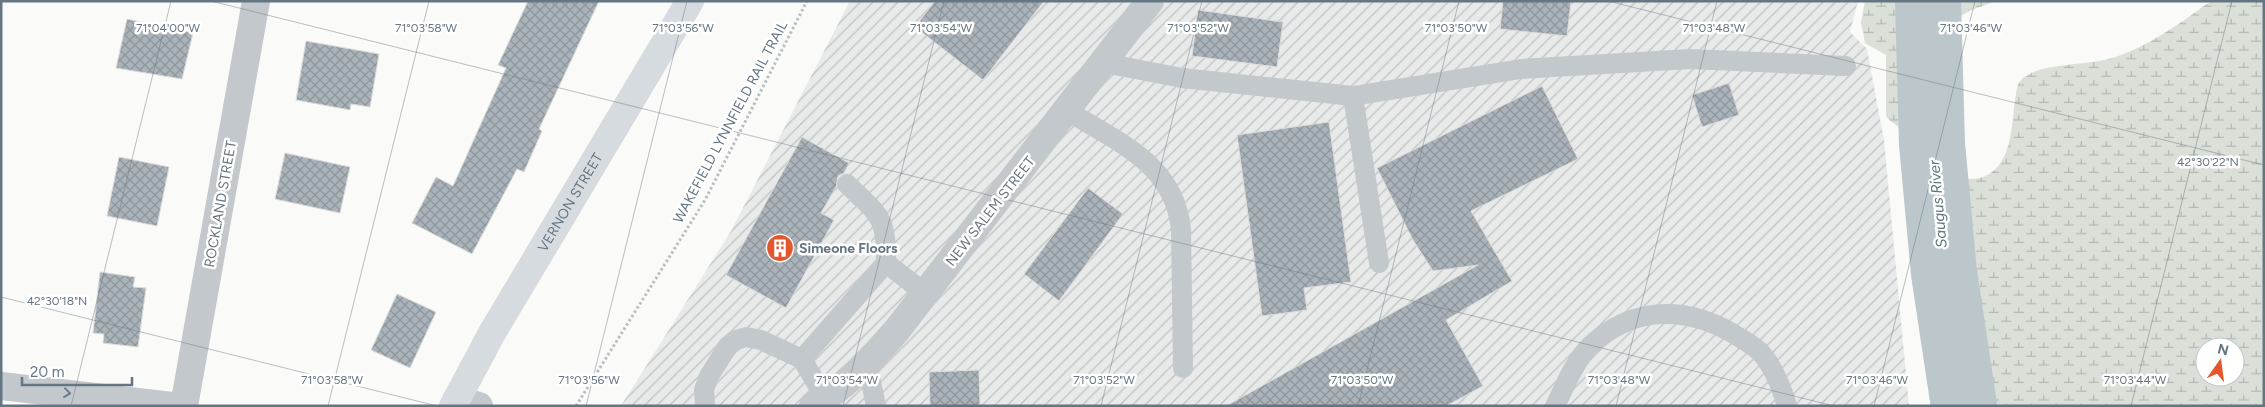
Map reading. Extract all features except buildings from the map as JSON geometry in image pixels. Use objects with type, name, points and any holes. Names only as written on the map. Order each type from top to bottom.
[{"type":"main road","name":"VERNON STREET","points":[[463,404],[492,333],[690,1]]},
{"type":"street","name":"ROCKLAND STREET","points":[[184,406],[256,1]]},
{"type":"street","name":"NEW SALEM STREET","points":[[819,402],[867,363],[926,294],[1150,1]]},
{"type":"street","points":[[1,386],[172,406]]},
{"type":"lane","points":[[1104,62],[1182,78],[1353,96],[1521,69],[1690,60],[1846,66]]},
{"type":"lane","points":[[1353,96],[1379,263]]},
{"type":"lane","points":[[1068,110],[1149,163],[1172,192],[1178,210],[1181,229],[1183,368]]},
{"type":"lane","points":[[802,359],[886,263],[884,226],[878,215],[847,184]]},
{"type":"lane","points":[[886,263],[926,294]]},
{"type":"lane","points":[[1556,406],[1574,368],[1589,347],[1614,328],[1631,319],[1674,314],[1698,318],[1723,328],[1762,354],[1782,389],[1787,406]]},
{"type":"lane","points":[[705,406],[704,390],[709,376],[728,346],[736,340],[756,338],[802,359],[819,402]]},
{"type":"lane","points":[[867,363],[876,406]]},
{"type":"path","name":"WAKEFIELD LYNNFIELD RAIL TRAIL","points":[[576,406],[705,200],[807,1]]},
{"type":"shaded area","points":[[850,1],[1858,1],[1850,32],[1867,49],[1884,140],[1909,406],[621,406],[731,231]]},
{"type":"green space","points":[[1865,1],[1996,1],[1969,11],[1948,24],[1941,52],[1951,70],[1954,85],[1955,173],[1964,178],[1973,179],[1991,173],[2004,157],[2011,135],[2017,87],[2026,76],[2048,68],[2102,61],[2122,55],[2159,36],[2203,6],[2214,1],[2264,1],[2264,406],[1947,406],[1904,174],[1905,139],[1900,129],[1886,116],[1886,55],[1865,43],[1861,22]]},
{"type":"waterway","name":"Saugus River","points":[[1928,1],[1932,144],[1944,273],[1964,406]]},
{"type":"place","name":"Simeone Floors","points":[[780,248]]}]
